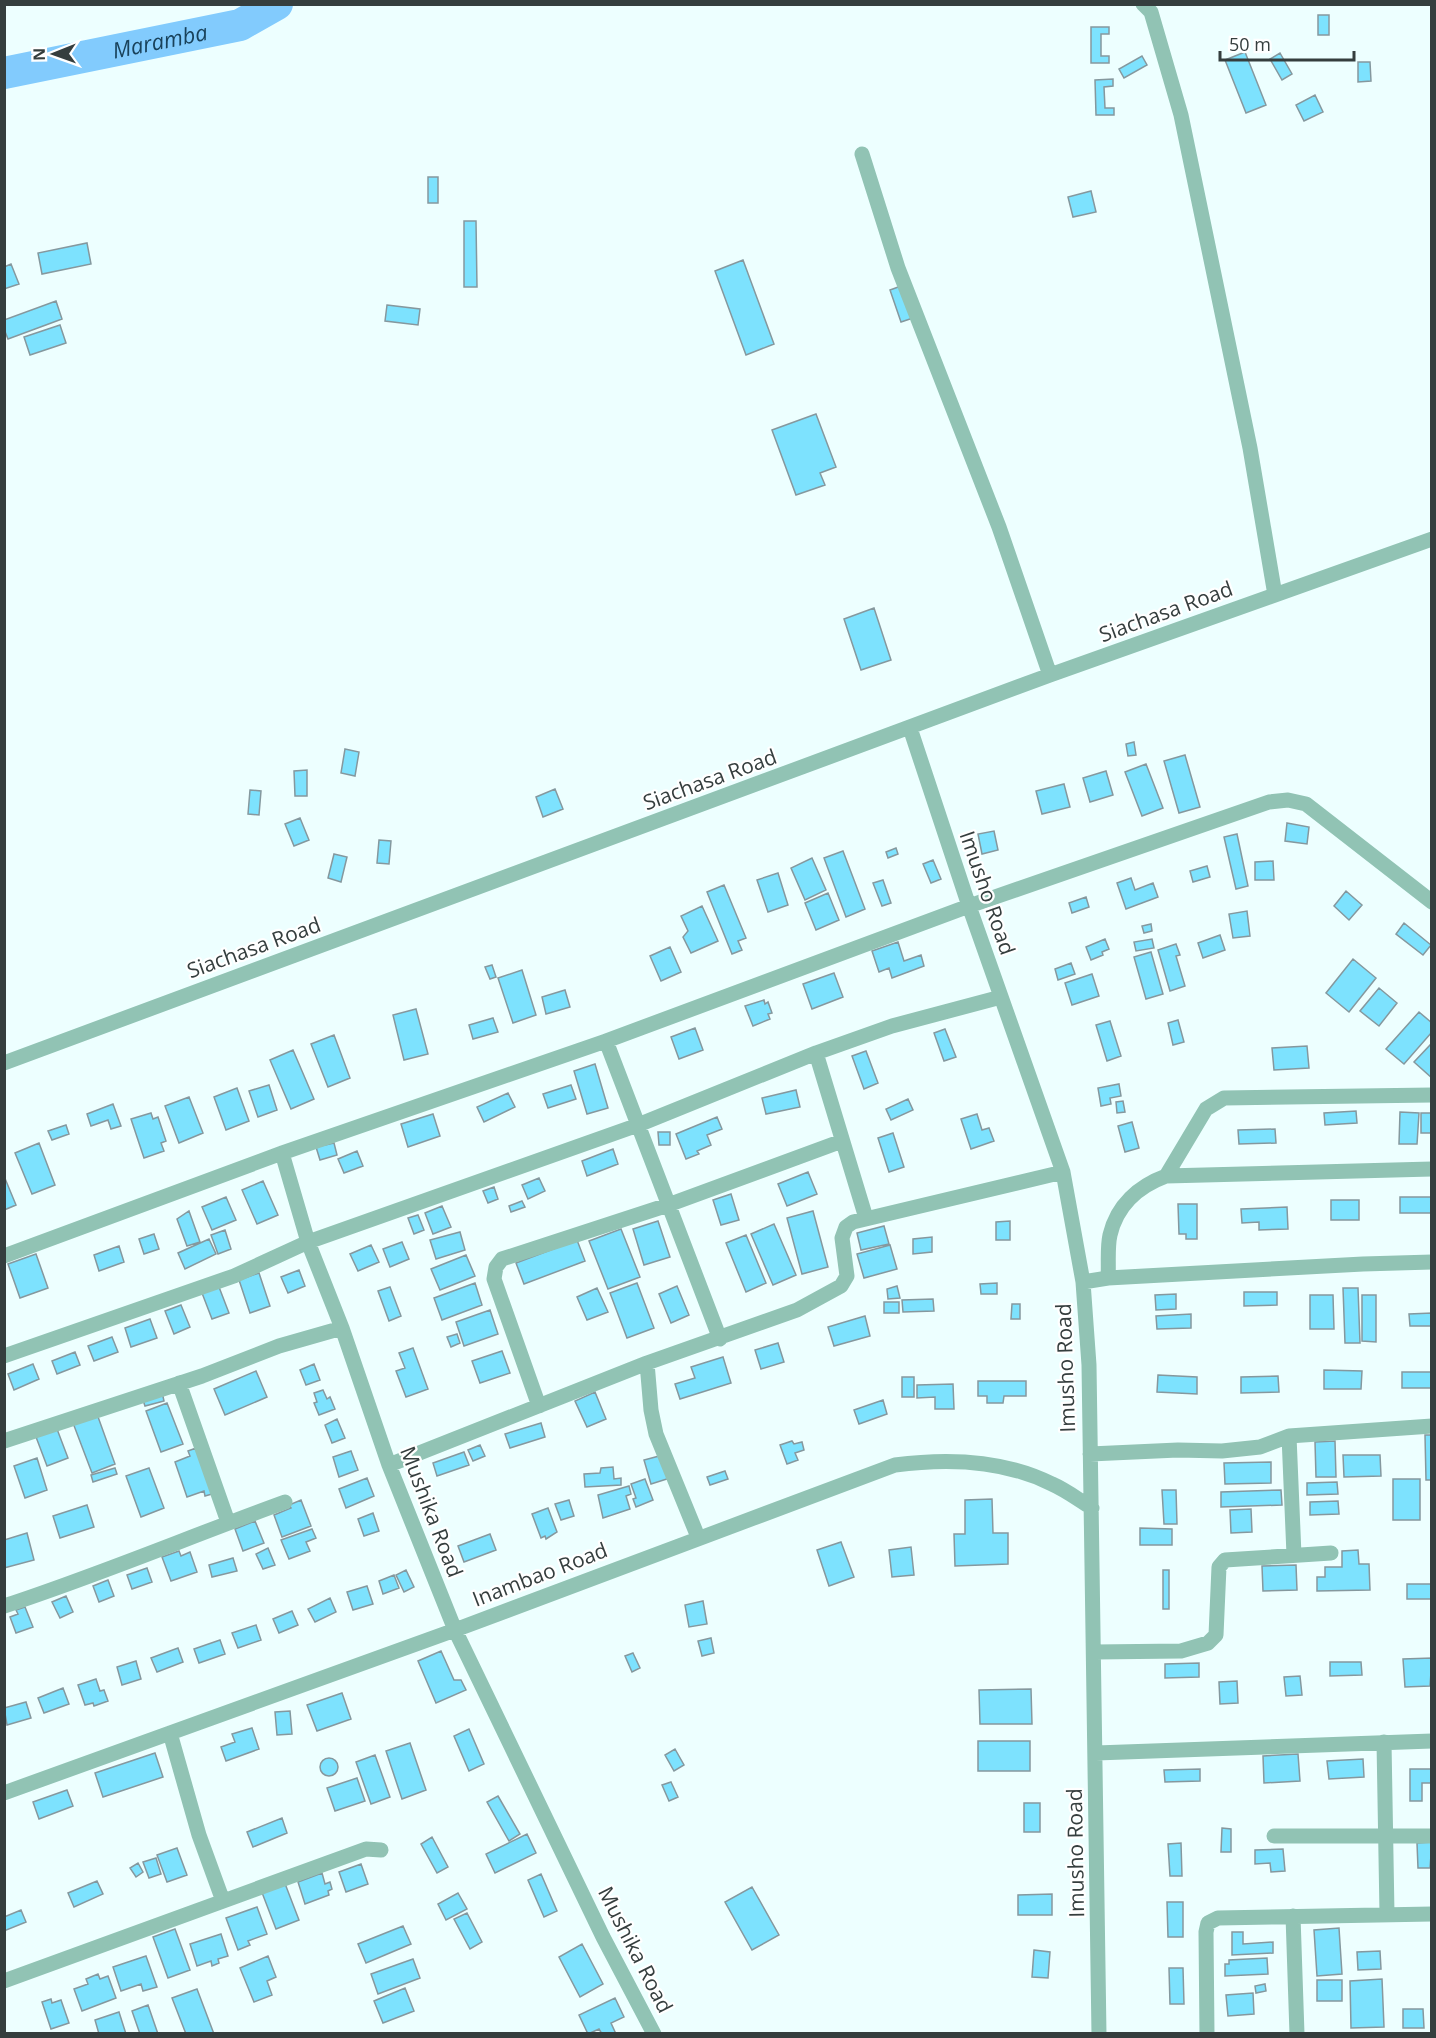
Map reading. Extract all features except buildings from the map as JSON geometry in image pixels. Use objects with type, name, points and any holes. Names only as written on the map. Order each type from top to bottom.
[{"type":"street","points":[[1143,4],[1151,12],[1181,115],[1250,448],[1275,595]]},
{"type":"street","points":[[862,154],[898,268],[999,527],[1050,675]]},
{"type":"street","name":"Siachasa Road","points":[[4,1063],[1050,675],[1431,539]]},
{"type":"street","name":"Imusho Road","points":[[910,728],[1000,997],[1064,1172],[1083,1282],[1089,1365],[1099,2034]]},
{"type":"street","points":[[4,1256],[282,1153],[606,1041],[969,906],[1269,802],[1288,800],[1306,804],[1431,902]]},
{"type":"street","points":[[4,1356],[234,1276],[308,1242],[638,1125],[816,1053],[892,1026],[1000,997]]},
{"type":"street","points":[[606,1041],[720,1338]]},
{"type":"street","points":[[816,1053],[866,1218]]},
{"type":"street","points":[[1166,1176],[1206,1109],[1224,1098],[1431,1095]]},
{"type":"street","points":[[539,1406],[494,1279],[496,1267],[502,1259],[668,1205],[842,1141]]},
{"type":"street","name":"Mushika Road","points":[[282,1153],[308,1242],[342,1328],[389,1465],[455,1630],[603,1936],[654,2034]]},
{"type":"street","points":[[1108,1278],[1109,1236],[1127,1201],[1148,1183],[1166,1176],[1431,1169]]},
{"type":"street","points":[[389,1465],[647,1363],[797,1310],[841,1286],[847,1276],[842,1238],[846,1227],[866,1218],[1064,1172]]},
{"type":"street","points":[[1083,1282],[1108,1278],[1431,1262]]},
{"type":"street","points":[[4,1441],[279,1347],[342,1328]]},
{"type":"street","points":[[647,1363],[651,1410],[656,1434],[698,1537]]},
{"type":"street","points":[[179,1383],[228,1522]]},
{"type":"street","points":[[1090,1454],[1260,1448],[1289,1436],[1431,1426]]},
{"type":"street","points":[[1289,1436],[1294,1555]]},
{"type":"street","name":"Inambao Road","points":[[4,1793],[455,1630],[895,1465],[929,1460],[1009,1467],[1053,1484],[1092,1508]]},
{"type":"street","points":[[4,1606],[111,1569],[228,1522],[285,1502]]},
{"type":"street","points":[[1095,1652],[1181,1651],[1208,1643],[1216,1635],[1220,1567],[1225,1560],[1331,1554]]},
{"type":"street","points":[[170,1733],[199,1835],[223,1901]]},
{"type":"street","points":[[1096,1753],[1431,1741]]},
{"type":"street","points":[[1384,1742],[1387,1914]]},
{"type":"street","points":[[1274,1836],[1431,1836]]},
{"type":"street","points":[[4,1982],[366,1849],[381,1850]]},
{"type":"street","points":[[1207,2034],[1206,1932],[1208,1923],[1218,1918],[1431,1914]]},
{"type":"street","points":[[1293,1916],[1297,2034]]},
{"type":"waterway","name":"Maramba","points":[[4,73],[240,25],[277,4]]}]
